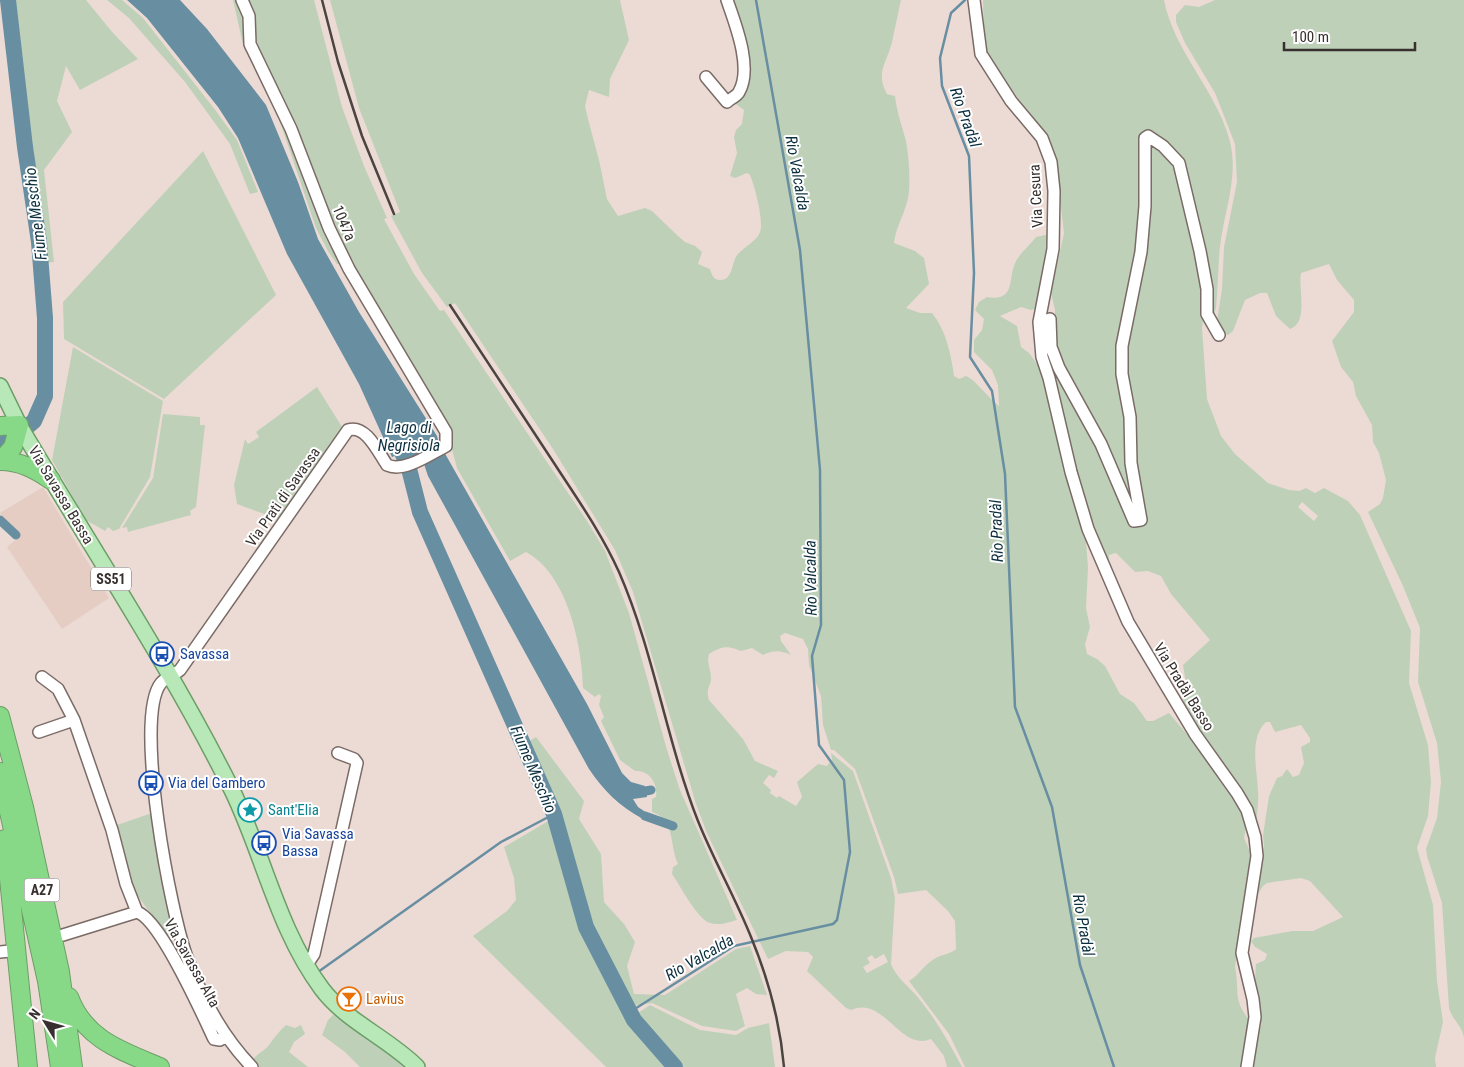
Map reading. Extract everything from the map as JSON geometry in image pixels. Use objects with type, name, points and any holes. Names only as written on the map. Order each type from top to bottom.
[{"type":"highway","points":[[0,426],[19,425],[12,447],[0,461]]},
{"type":"highway","points":[[0,461],[15,462],[32,468],[51,480]]},
{"type":"highway","name":"A27","points":[[0,716],[24,807],[60,972],[73,1067]]},
{"type":"highway","name":"A27","points":[[0,772],[47,981],[60,1067]]},
{"type":"highway","name":"A27","points":[[0,784],[28,1067]]},
{"type":"highway","name":"A27","points":[[60,972],[73,1008],[94,1035],[113,1048],[160,1067]]},
{"type":"main road","name":"SS51","points":[[0,386],[19,425]]},
{"type":"main road","name":"Via Savassa Bassa","points":[[19,425],[170,678],[232,791],[266,869],[287,930],[306,966],[337,1007],[391,1045],[417,1067]]},
{"type":"street","name":"1047a","points":[[242,0],[249,16],[250,44],[292,130],[329,228],[348,269],[446,432],[444,447]]},
{"type":"street","points":[[706,77],[727,102],[739,93],[744,77],[740,41],[726,0]]},
{"type":"street","name":"Via Cesura","points":[[974,0],[981,54],[1011,101],[1042,138],[1051,162],[1054,190],[1053,249],[1039,322]]},
{"type":"street","points":[[1039,322],[1050,319],[1052,347],[1059,368],[1101,444],[1134,522],[1141,520],[1131,463],[1130,417],[1122,374],[1122,346],[1140,252],[1145,206],[1145,138],[1148,136],[1164,146],[1179,163],[1200,250],[1207,289],[1207,314],[1219,334]]},
{"type":"street","name":"Via Pradàl Basso","points":[[1039,322],[1042,357],[1049,378],[1071,472],[1088,529],[1128,622],[1195,734],[1237,793],[1247,810],[1255,837],[1257,856],[1242,953],[1254,999],[1255,1017],[1248,1067]]},
{"type":"street","name":"Via Prati di Savassa","points":[[170,678],[180,670],[348,430],[355,428],[363,431],[387,465],[396,467],[418,461],[444,447]]},
{"type":"street","points":[[42,677],[58,689],[74,720],[112,830],[126,884],[137,912],[63,935]]},
{"type":"street","points":[[170,678],[161,683],[159,687],[150,729],[158,819],[166,877],[187,958],[197,983],[234,1049],[252,1067]]},
{"type":"street","points":[[39,732],[74,720]]},
{"type":"street","points":[[306,966],[314,954],[356,763],[354,759],[338,753]]},
{"type":"street","name":"Via Savassa Alta","points":[[137,912],[144,914],[158,930],[204,1015],[214,1039],[220,1040],[226,1036]]},
{"type":"shaded area","points":[[43,487],[109,598],[62,629],[7,547],[17,539],[0,513]]},
{"type":"green space","points":[[12,0],[86,0],[113,33],[138,59],[80,90],[66,66],[57,101],[72,132],[44,170],[54,262],[44,263]]},
{"type":"green space","points":[[107,0],[122,0],[143,18],[237,140],[258,192],[250,194],[230,144],[185,82],[129,18]]},
{"type":"green space","points":[[233,0],[314,0],[342,107],[364,166],[387,218],[384,219],[414,274],[440,311],[444,310],[587,521],[605,551],[629,613],[680,790],[737,920],[717,924],[705,920],[694,909],[672,874],[673,867],[678,864],[671,834],[665,821],[652,812],[652,799],[656,797],[656,787],[652,778],[648,775],[635,771],[620,760],[601,721],[604,717],[599,705],[601,696],[599,694],[595,697],[583,688],[582,670],[575,631],[562,593],[552,576],[540,562],[526,552],[510,561],[457,468],[450,442],[353,267],[337,264],[329,253],[316,228],[279,119],[261,78],[244,49]]},
{"type":"green space","points":[[330,0],[620,0],[629,40],[610,79],[609,97],[589,90],[585,106],[607,199],[618,216],[645,208],[652,211],[685,242],[695,246],[702,252],[698,264],[710,269],[715,279],[719,280],[724,279],[730,274],[736,257],[756,238],[761,227],[758,204],[750,175],[747,173],[735,178],[730,176],[737,153],[734,137],[736,130],[742,124],[744,110],[733,102],[737,88],[739,63],[736,39],[727,0],[901,0],[892,42],[882,73],[882,80],[887,94],[895,96],[906,141],[909,166],[908,199],[894,243],[915,251],[924,258],[929,284],[906,308],[920,313],[932,313],[941,327],[947,343],[954,376],[959,379],[966,376],[970,378],[999,406],[998,385],[992,370],[974,352],[974,340],[982,330],[984,319],[975,310],[979,302],[987,297],[996,298],[1003,296],[1007,292],[1013,268],[1018,258],[1036,237],[1050,234],[1039,289],[1038,308],[1031,310],[1021,307],[1000,316],[1017,326],[1021,347],[1029,353],[1043,372],[1085,530],[1088,567],[1086,608],[1090,627],[1085,644],[1087,654],[1105,666],[1120,694],[1134,703],[1147,721],[1153,721],[1169,713],[1211,763],[1234,795],[1247,822],[1244,838],[1252,856],[1235,967],[1239,1002],[1251,1022],[1244,1067],[965,1067],[949,1034],[909,981],[934,959],[956,949],[955,921],[948,911],[926,890],[898,894],[894,877],[855,769],[834,750],[831,750],[823,725],[821,696],[809,665],[808,649],[803,639],[785,633],[780,636],[781,641],[791,655],[777,651],[763,655],[752,648],[741,651],[728,647],[717,649],[709,654],[708,661],[711,680],[708,692],[709,700],[743,739],[755,761],[778,771],[774,778],[769,775],[763,783],[771,790],[770,793],[777,798],[779,796],[796,806],[802,797],[797,782],[818,764],[827,766],[832,759],[831,753],[853,771],[891,878],[895,898],[891,964],[896,974],[932,1016],[962,1067],[947,1067],[944,1056],[931,1039],[920,1041],[910,1038],[873,1010],[863,1007],[851,1010],[846,1008],[807,971],[813,957],[808,952],[786,951],[768,959],[707,833],[696,804],[633,592],[615,550],[553,449],[455,303],[447,307],[422,273],[391,216],[400,212],[359,108]],"holes":[[[884,954],[888,962],[867,973],[863,967],[870,963],[867,958],[872,955],[875,959]]]},
{"type":"green space","points":[[983,0],[1164,0],[1176,36],[1223,120],[1229,138],[1233,165],[1232,179],[1220,247],[1216,308],[1213,318],[1186,174],[1149,134],[1142,217],[1123,324],[1138,515],[1064,374],[1054,337],[1055,310],[1051,293],[1064,233],[1058,182],[1046,138],[1039,124],[1001,77],[984,45]]},
{"type":"green space","points":[[1215,0],[1464,0],[1464,1038],[1449,1008],[1442,903],[1426,849],[1437,818],[1441,782],[1437,743],[1418,682],[1420,628],[1403,586],[1368,512],[1380,504],[1386,480],[1379,453],[1373,442],[1372,425],[1356,396],[1353,382],[1341,367],[1332,341],[1354,312],[1354,300],[1337,280],[1329,264],[1301,273],[1301,312],[1296,325],[1290,329],[1276,316],[1267,293],[1260,293],[1245,300],[1233,331],[1228,335],[1222,332],[1217,321],[1222,289],[1224,247],[1237,182],[1235,144],[1215,93],[1185,43],[1176,22],[1176,15],[1185,5],[1199,7]]},
{"type":"green space","points":[[1148,140],[1175,165],[1197,255],[1204,313],[1202,328],[1207,399],[1221,436],[1235,454],[1268,483],[1289,490],[1299,491],[1306,488],[1315,493],[1324,488],[1348,501],[1360,515],[1411,631],[1409,683],[1428,745],[1431,782],[1428,816],[1417,848],[1433,905],[1437,981],[1443,1022],[1435,1058],[1436,1067],[1251,1067],[1257,1031],[1261,1027],[1260,997],[1255,980],[1256,964],[1265,960],[1267,954],[1255,947],[1251,941],[1254,938],[1292,931],[1313,931],[1343,917],[1310,881],[1301,878],[1267,883],[1254,900],[1264,846],[1263,835],[1269,796],[1277,778],[1282,776],[1287,769],[1293,777],[1299,775],[1304,763],[1301,747],[1310,742],[1310,738],[1301,725],[1275,732],[1270,722],[1266,722],[1261,728],[1257,736],[1255,754],[1258,794],[1256,825],[1182,704],[1187,690],[1183,665],[1210,640],[1171,594],[1161,576],[1148,571],[1135,572],[1116,553],[1109,555],[1109,564],[1091,528],[1051,376],[1046,346],[1048,331],[1128,516],[1140,500],[1125,358]],"holes":[[[1302,502],[1318,516],[1314,521],[1298,507]]]},
{"type":"green space","points":[[203,151],[276,295],[164,399],[64,339],[63,302]]},
{"type":"green space","points":[[73,347],[163,401],[150,477],[119,529],[113,531],[108,527],[105,531],[86,520],[52,460]]},
{"type":"green space","points":[[317,387],[344,430],[283,521],[237,504],[234,485],[245,439],[248,444],[259,437],[256,432]]},
{"type":"green space","points":[[163,414],[200,417],[200,425],[205,425],[196,507],[190,511],[191,515],[128,532],[127,527],[122,528],[153,478]]},
{"type":"green space","points":[[536,737],[584,801],[579,819],[601,854],[604,902],[624,924],[635,942],[627,966],[634,994],[665,995],[736,949],[750,946],[767,995],[756,994],[747,988],[736,994],[745,1026],[736,1031],[702,1026],[652,1003],[632,1006],[590,926],[559,815],[529,741]]},
{"type":"green space","points":[[152,813],[159,871],[174,936],[169,939],[135,892],[117,825]]},
{"type":"green space","points":[[550,820],[581,931],[633,1028],[668,1067],[606,1067],[473,936],[507,911],[516,900],[514,878],[504,847]]},
{"type":"green space","points":[[650,1005],[700,1030],[736,1035],[748,1028],[769,1023],[775,1067],[683,1067],[638,1013]]},
{"type":"green space","points":[[334,1014],[375,1041],[407,1067],[360,1067],[345,1052],[322,1035],[328,1020]]},
{"type":"green space","points":[[286,1025],[295,1028],[301,1025],[305,1034],[294,1042],[289,1052],[308,1067],[257,1067],[252,1063],[255,1057],[267,1048]]},
{"type":"water","name":"Lago di Negrisiola","points":[[127,0],[180,0],[207,29],[266,105],[298,182],[318,239],[359,312],[437,436],[439,443],[587,704],[622,773],[631,782],[645,786],[647,797],[633,799],[638,807],[647,813],[643,819],[613,797],[589,769],[428,476],[422,458],[398,464],[395,456],[392,457],[359,384],[287,254],[238,138],[218,107],[147,18]]},
{"type":"waterway","name":"Fiume Meschio","points":[[8,0],[25,147],[39,242],[45,318],[45,396],[34,421],[28,426]]},
{"type":"waterway","name":"Rio Valcalda","points":[[630,1012],[734,946],[833,924],[837,920],[850,852],[844,780],[819,745],[812,656],[821,625],[820,470],[800,250],[756,0]]},
{"type":"waterway","name":"Rio Pradàl","points":[[965,0],[951,13],[940,58],[942,86],[969,156],[974,273],[970,357],[992,391],[1005,474],[1015,707],[1052,807],[1080,965],[1114,1067]]},
{"type":"waterway","points":[[0,445],[15,438]]},
{"type":"waterway","name":"Fiume Meschio","points":[[404,449],[420,512],[554,814],[586,927],[634,1020],[675,1067]]},
{"type":"waterway","points":[[0,520],[16,535]]},
{"type":"waterway","points":[[646,791],[651,790]]},
{"type":"waterway","points":[[318,972],[501,842],[554,814]]},
{"type":"waterway","points":[[645,816],[673,826]]},
{"type":"railway","points":[[322,0],[338,62],[362,136],[394,214]]},
{"type":"railway","points":[[450,305],[588,515],[619,572],[642,633],[677,759],[698,821],[745,922],[763,968],[776,1017],[784,1067]]},
{"type":"place","name":"Savassa","points":[[162,654]]},
{"type":"place","name":"Via del Gambero","points":[[151,783]]},
{"type":"place","name":"Sant'Elia","points":[[250,810]]},
{"type":"place","name":"Via Savassa Bassa","points":[[264,843]]},
{"type":"place","name":"Lavius","points":[[349,999]]}]
